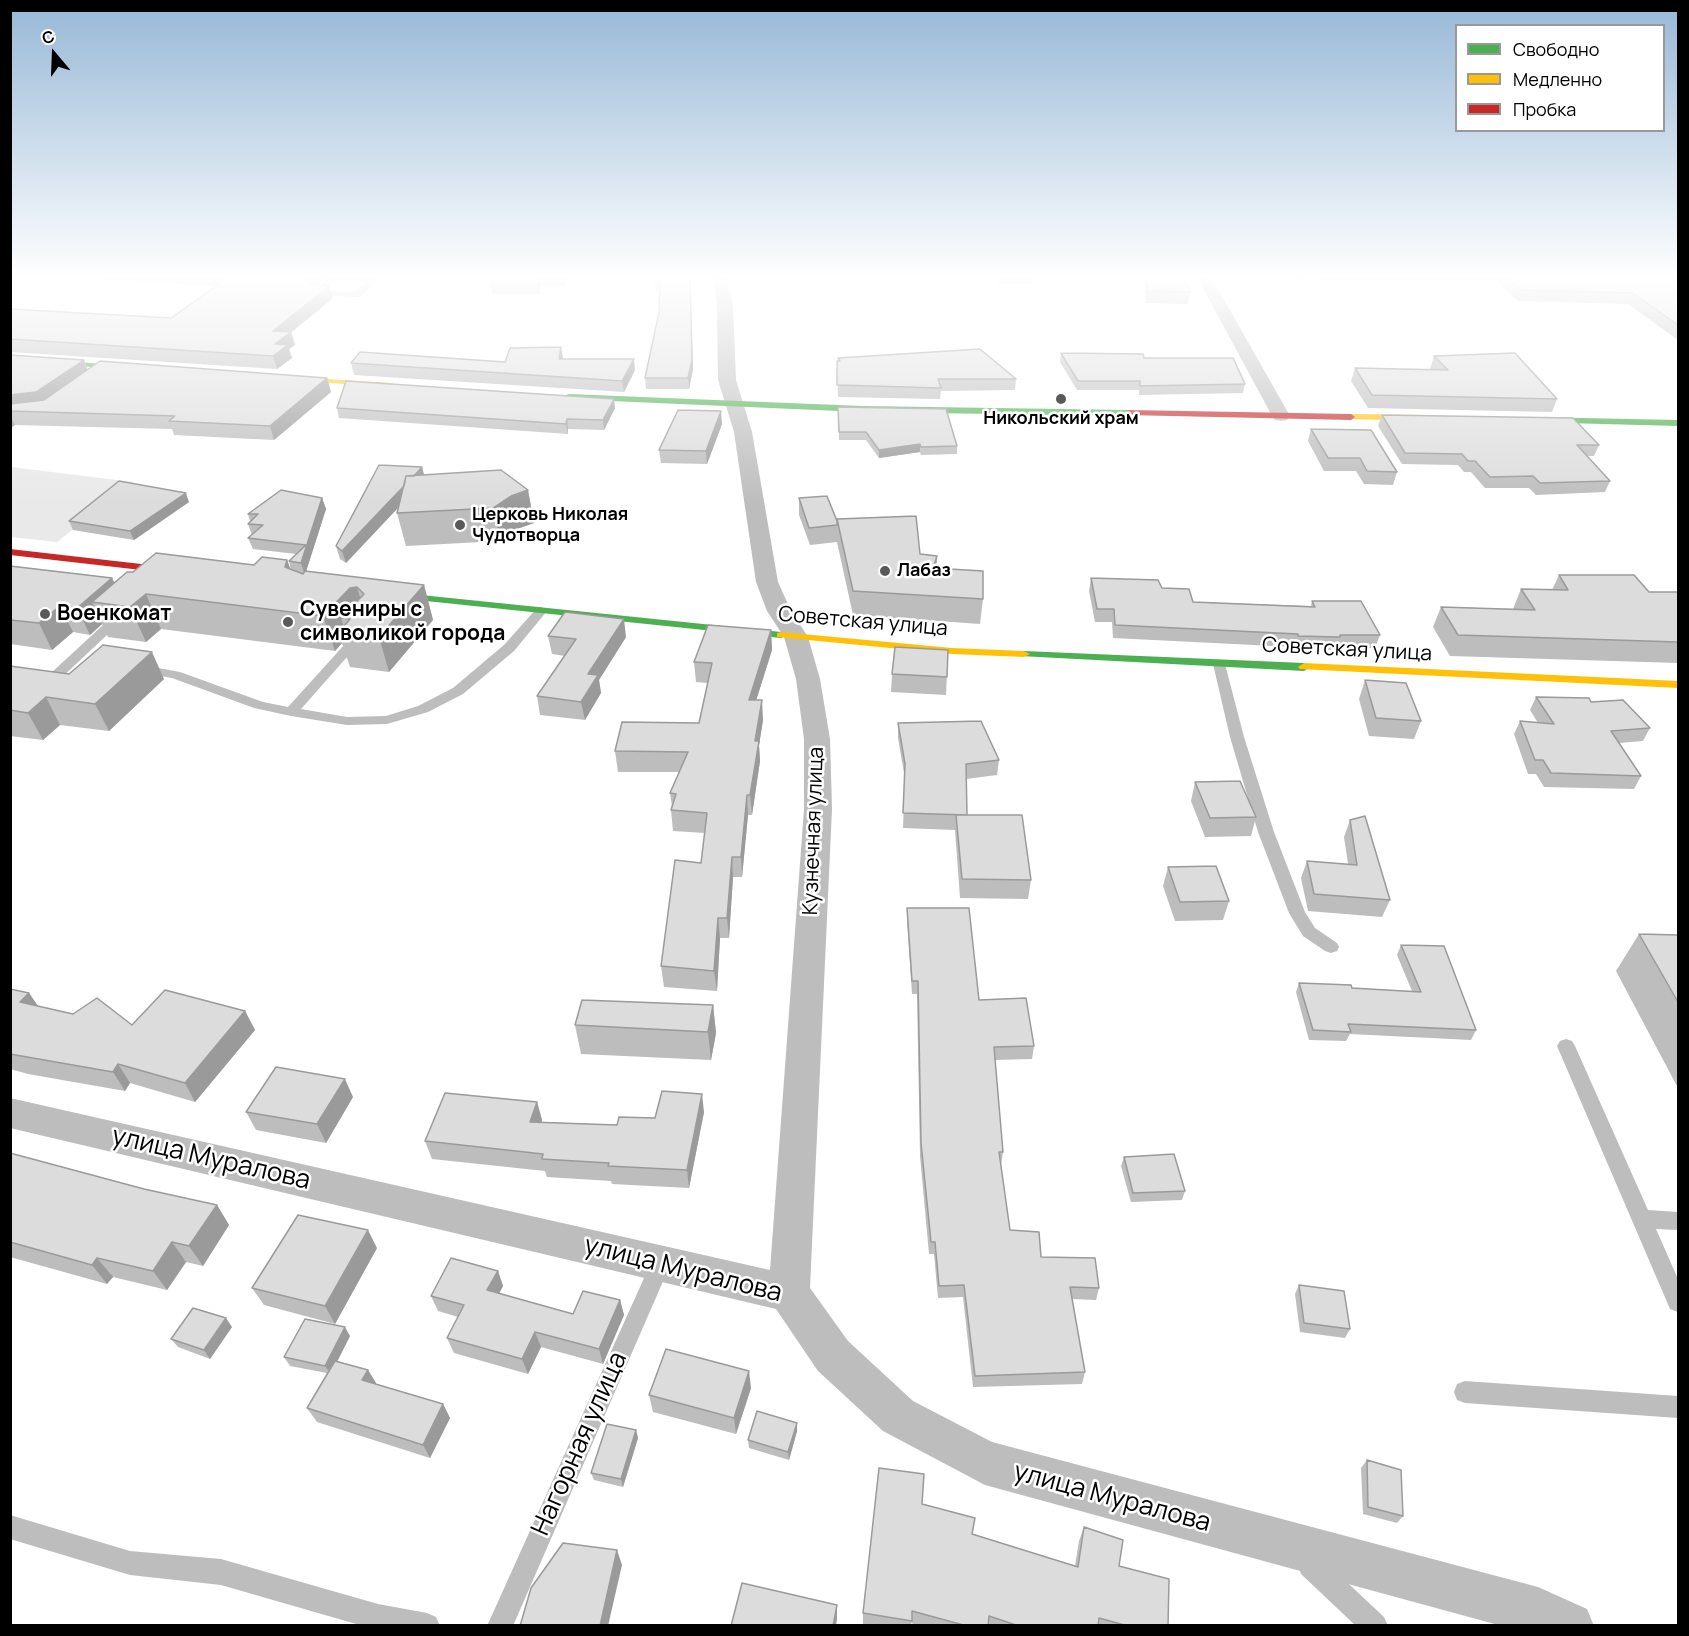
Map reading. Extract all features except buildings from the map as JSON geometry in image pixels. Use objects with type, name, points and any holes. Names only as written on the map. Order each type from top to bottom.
[{"type":"main road","points":[[10,360],[157,369]]},
{"type":"main road","points":[[263,376],[404,386]]},
{"type":"main road","points":[[558,396],[733,405],[1445,419]]},
{"type":"main road","points":[[1515,420],[1678,423]]},
{"type":"main road","points":[[10,552],[204,574]]},
{"type":"main road","name":"Советская улица","points":[[365,592],[952,651],[1678,686]]},
{"type":"street","name":"Кузнечная улица","points":[[726,351],[727,380],[743,432],[767,582],[779,611],[796,637],[808,679],[817,739],[818,809],[789,1293]]},
{"type":"street","points":[[1245,351],[1281,416]]},
{"type":"street","name":"улица Муралова","points":[[10,1113],[789,1293],[833,1356],[898,1416],[985,1463],[1538,1611],[1570,1626]]},
{"type":"lane","points":[[97,375],[110,366]]},
{"type":"lane","points":[[156,584],[171,570]]},
{"type":"lane","points":[[10,670],[54,677],[130,607]]},
{"type":"lane","points":[[128,666],[175,675],[259,705],[291,712],[347,721],[387,720],[423,709],[458,691],[508,648],[541,611]]},
{"type":"lane","points":[[291,712],[366,627]]},
{"type":"lane","points":[[1219,664],[1237,737],[1266,832],[1293,903],[1309,932],[1331,947]]},
{"type":"lane","points":[[1566,1046],[1678,1302]]},
{"type":"lane","points":[[1642,1219],[1678,1221]]},
{"type":"lane","name":"Нагорная улица","points":[[500,1626],[661,1263]]},
{"type":"lane","points":[[1465,1392],[1678,1407]]},
{"type":"lane","points":[[10,1527],[130,1563],[221,1572],[378,1617],[427,1626]]},
{"type":"lane","points":[[1288,1545],[1375,1626]]},
{"type":"shaded area","points":[[11,467],[133,482],[57,542],[11,537]]},
{"type":"traffic: fast","points":[[10,360],[140,368]]},
{"type":"traffic: fast","points":[[569,397],[862,409],[1129,413]]},
{"type":"traffic: fast","points":[[1532,420],[1678,423]]},
{"type":"traffic: fast","points":[[382,594],[781,635]]},
{"type":"traffic: fast","points":[[1024,654],[1304,667]]},
{"type":"traffic: slow","points":[[282,378],[392,385]]},
{"type":"traffic: slow","points":[[1351,417],[1426,418]]},
{"type":"traffic: slow","points":[[781,635],[952,651],[1024,654]]},
{"type":"traffic: slow","points":[[1304,667],[1678,685]]},
{"type":"traffic: jam","points":[[1129,413],[1351,417]]},
{"type":"traffic: jam","points":[[10,552],[185,572]]},
{"type":"place","name":"Никольский храм","points":[[1061,399]]},
{"type":"place","name":"Церковь Николая Чудотворца","points":[[460,525]]},
{"type":"place","name":"Лабаз","points":[[885,571]]},
{"type":"place","name":"Военкомат","points":[[45,614]]},
{"type":"place","name":"Сувениры с символикой города","points":[[288,622]]}]
